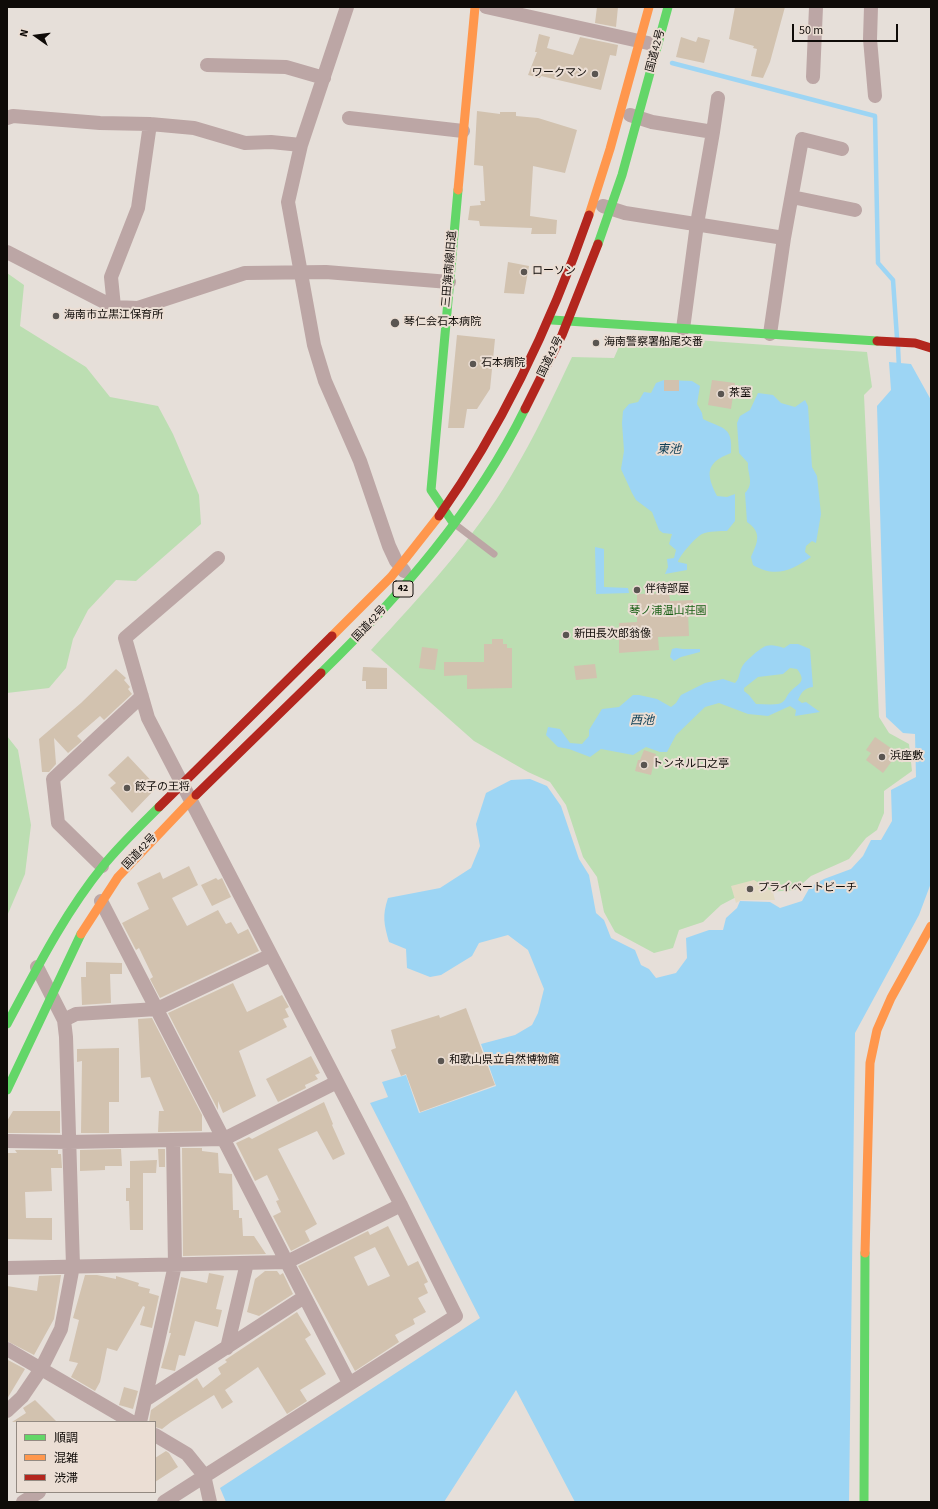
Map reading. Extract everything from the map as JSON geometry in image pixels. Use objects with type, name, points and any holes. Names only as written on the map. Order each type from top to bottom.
[{"type":"main road","name":"三田海南線旧道","points":[[455,524],[431,490],[475,7]]},
{"type":"main road","name":"国道42号","points":[[7,1024],[73,906],[102,866],[182,784],[401,567],[444,510],[511,397],[548,320],[570,267],[593,203],[621,113],[649,7]]},
{"type":"main road","name":"国道42号","points":[[7,1090],[76,944],[101,901],[129,864],[190,800],[322,673],[411,579],[455,524],[491,469],[514,429],[568,321],[611,209],[639,118],[668,7]]},
{"type":"main road","points":[[548,320],[915,343],[931,348]]},
{"type":"main road","points":[[864,1502],[865,1273],[870,1064],[877,1030],[891,998],[931,926]]},
{"type":"street","points":[[347,7],[301,145],[288,202],[314,345],[325,381],[360,461],[389,546],[401,567],[411,579]]},
{"type":"street","points":[[486,7],[658,45]]},
{"type":"street","points":[[813,77],[816,7]]},
{"type":"street","points":[[871,7],[870,39],[875,96]]},
{"type":"street","points":[[207,65],[286,67],[324,78]]},
{"type":"street","points":[[683,329],[697,224],[718,98]]},
{"type":"street","points":[[621,113],[652,122],[713,132]]},
{"type":"street","points":[[7,118],[13,116],[100,123],[150,124],[194,128],[245,143],[271,142],[301,145]]},
{"type":"street","points":[[350,118],[464,131]]},
{"type":"street","points":[[114,307],[111,277],[138,208],[150,124]]},
{"type":"street","points":[[770,334],[784,238],[802,139],[842,149]]},
{"type":"street","points":[[792,197],[855,210]]},
{"type":"street","points":[[593,203],[625,213],[784,238]]},
{"type":"street","points":[[7,252],[114,307],[138,308],[245,274],[326,272],[449,282]]},
{"type":"street","points":[[164,1502],[204,1475],[456,1316],[401,1205],[148,718],[125,638],[218,558]]},
{"type":"street","points":[[102,866],[58,823],[53,779],[142,696]]},
{"type":"street","points":[[101,901],[349,1384]]},
{"type":"street","points":[[64,1020],[76,1014],[157,1009],[271,955]]},
{"type":"street","points":[[7,1411],[22,1397],[42,1369],[60,1329],[73,1266],[66,1037],[64,1020],[38,967]]},
{"type":"street","points":[[7,1141],[69,1142],[224,1139],[337,1082]]},
{"type":"street","points":[[140,1421],[175,1265],[173,1140]]},
{"type":"street","points":[[7,1268],[287,1262],[401,1205]]},
{"type":"street","points":[[227,1348],[247,1263]]},
{"type":"street","points":[[145,1400],[304,1297]]},
{"type":"street","points":[[7,1349],[130,1421]]},
{"type":"street","points":[[156,1436],[187,1454],[204,1475],[210,1502]]},
{"type":"street","points":[[23,1502],[37,1493]]},
{"type":"lane","points":[[455,524],[494,554]]},
{"type":"green space","points":[[7,273],[24,285],[20,326],[86,367],[110,397],[158,406],[173,434],[199,495],[201,524],[136,581],[116,580],[88,610],[73,639],[66,668],[49,688],[7,693]]},
{"type":"green space","name":"琴ノ浦温山荘園","points":[[624,335],[867,352],[872,387],[864,395],[879,717],[889,733],[909,744],[912,771],[884,791],[884,813],[877,830],[866,838],[849,859],[811,876],[795,890],[742,894],[721,905],[703,922],[679,930],[673,948],[654,953],[615,932],[604,912],[597,877],[583,857],[566,805],[550,782],[528,772],[474,741],[371,650],[446,567],[496,500],[528,447],[572,357],[614,358]]},
{"type":"green space","points":[[7,736],[18,750],[31,825],[25,874],[7,916]]},
{"type":"sand","name":"プライベートビーチ","points":[[754,880],[773,892],[775,900],[741,900],[736,903],[731,886]]},
{"type":"water","points":[[889,362],[911,364],[931,400],[931,883],[919,915],[855,1033],[849,1502],[575,1502],[516,1390],[444,1502],[226,1502],[220,1488],[480,1318],[370,1103],[388,1097],[382,1082],[406,1075],[419,1113],[496,1086],[481,1044],[515,1035],[532,1025],[538,1013],[544,989],[528,950],[508,935],[479,943],[472,956],[441,975],[430,977],[407,968],[406,949],[389,942],[386,930],[384,915],[388,898],[440,888],[471,868],[480,846],[476,824],[486,793],[511,780],[530,779],[547,786],[561,806],[579,859],[589,875],[596,913],[604,920],[611,938],[635,950],[641,965],[649,969],[656,978],[676,973],[687,958],[686,938],[709,930],[723,930],[726,918],[737,908],[740,901],[770,902],[780,908],[802,901],[810,887],[824,879],[851,869],[863,856],[871,840],[881,840],[892,821],[891,790],[916,777],[915,734],[903,733],[886,717],[877,406],[891,390]]},
{"type":"water","name":"東池","points":[[664,380],[692,381],[700,386],[697,404],[702,413],[703,419],[725,430],[728,433],[731,444],[731,453],[722,457],[712,465],[710,475],[713,488],[717,496],[727,497],[735,494],[735,521],[727,531],[708,532],[699,536],[684,551],[679,559],[678,562],[687,564],[687,570],[665,574],[668,567],[667,559],[674,558],[676,550],[669,544],[672,534],[663,533],[659,530],[652,512],[636,500],[621,469],[624,451],[622,423],[623,411],[629,404],[638,402],[644,392],[651,393],[656,383]]},
{"type":"water","points":[[758,393],[773,395],[781,403],[795,407],[805,400],[808,406],[812,467],[817,476],[821,514],[816,543],[812,541],[806,546],[805,552],[811,557],[790,569],[776,572],[761,569],[753,565],[751,557],[757,543],[757,534],[752,526],[747,522],[745,493],[750,486],[750,478],[748,463],[739,453],[737,423],[740,416],[750,410]]},
{"type":"water","points":[[595,547],[604,549],[604,587],[628,588],[629,593],[596,594]]},
{"type":"water","name":"西池","points":[[790,644],[798,644],[810,649],[813,687],[807,688],[803,691],[798,700],[802,703],[806,702],[820,712],[795,716],[796,710],[790,706],[768,716],[748,714],[719,703],[705,707],[676,735],[667,752],[660,752],[646,747],[633,755],[601,749],[590,757],[569,749],[558,747],[546,735],[548,727],[560,729],[570,743],[582,744],[589,736],[589,730],[602,709],[619,707],[633,695],[657,699],[671,707],[676,703],[681,695],[705,683],[723,679],[735,683],[745,663],[764,647],[770,645],[784,648]],"holes":[[[790,668],[797,669],[802,680],[781,703],[756,704],[744,691],[744,688],[758,677],[783,674]]]},
{"type":"water","points":[[672,649],[700,649],[700,652],[681,657],[674,661],[670,657]]},
{"type":"building","points":[[597,7],[618,7],[616,27],[595,23]]},
{"type":"building","points":[[735,7],[785,7],[770,62],[763,78],[751,76],[757,49],[753,48],[754,46],[729,39]]},
{"type":"building","points":[[539,34],[550,37],[547,48],[573,55],[580,37],[618,45],[616,56],[610,55],[601,90],[541,76],[540,78],[528,75],[537,52],[535,52]]},
{"type":"building","points":[[681,37],[696,42],[698,37],[710,40],[704,63],[676,57]]},
{"type":"building","points":[[477,111],[500,114],[500,112],[516,112],[516,116],[538,118],[577,130],[565,173],[533,166],[530,216],[557,220],[556,234],[531,234],[532,228],[480,226],[479,221],[468,220],[470,206],[481,205],[480,201],[485,201],[483,166],[474,165]]},
{"type":"building","points":[[508,262],[529,266],[524,294],[504,293]]},
{"type":"building","name":"石本病院","points":[[457,335],[495,339],[490,389],[477,409],[467,409],[464,428],[448,428]]},
{"type":"building","points":[[664,380],[679,380],[679,391],[664,391]]},
{"type":"building","name":"茶室","points":[[712,380],[735,383],[731,409],[708,405]]},
{"type":"building","points":[[669,593],[670,601],[693,600],[693,613],[688,613],[689,636],[658,637],[659,650],[619,653],[619,623],[637,622],[637,594]]},
{"type":"building","points":[[492,639],[503,639],[503,644],[507,644],[507,648],[512,648],[512,688],[467,689],[467,675],[444,676],[444,662],[484,662],[484,644],[492,644]]},
{"type":"building","points":[[422,647],[438,649],[435,670],[419,668]]},
{"type":"building","points":[[595,664],[597,678],[576,680],[574,666]]},
{"type":"building","points":[[363,667],[387,668],[387,689],[366,689],[366,681],[362,681]]},
{"type":"building","points":[[116,669],[126,678],[124,680],[130,687],[128,689],[132,694],[104,720],[100,716],[77,736],[82,741],[68,753],[54,738],[56,764],[49,772],[42,772],[39,739],[81,703]]},
{"type":"building","name":"浜座敷","points":[[875,737],[898,753],[883,773],[866,760],[871,753],[866,750]]},
{"type":"building","name":"トンネル口之亭","points":[[644,750],[656,754],[651,775],[635,771],[638,760],[640,760]]},
{"type":"building","points":[[128,756],[157,787],[132,813],[110,788],[116,783],[108,775]]},
{"type":"building","points":[[189,866],[198,885],[172,898],[187,926],[218,910],[226,924],[231,922],[238,934],[248,929],[259,951],[160,998],[150,979],[153,977],[139,948],[136,950],[122,923],[149,909],[137,883],[160,872],[163,879]]},
{"type":"building","points":[[216,878],[218,880],[222,878],[231,897],[212,906],[201,885]]},
{"type":"building","points":[[86,962],[122,963],[122,974],[110,974],[111,1003],[82,1005],[81,977],[86,977]]},
{"type":"building","points":[[233,983],[247,1012],[282,995],[289,1007],[285,1009],[289,1017],[283,1019],[287,1027],[239,1051],[256,1096],[223,1113],[218,1101],[218,1110],[168,1013]]},
{"type":"building","name":"和歌山県立自然博物館","points":[[466,1008],[495,1085],[420,1112],[406,1074],[401,1076],[391,1050],[396,1048],[391,1030],[439,1015],[440,1018]]},
{"type":"building","points":[[152,1018],[202,1115],[202,1131],[158,1132],[159,1111],[164,1111],[150,1077],[141,1078],[138,1019]]},
{"type":"building","points":[[119,1048],[119,1102],[109,1102],[109,1133],[81,1133],[82,1061],[77,1062],[77,1049]]},
{"type":"building","points":[[311,1056],[320,1073],[315,1075],[318,1079],[305,1085],[306,1088],[278,1102],[266,1079]]},
{"type":"building","points":[[324,1102],[345,1154],[333,1160],[317,1131],[278,1149],[317,1224],[305,1231],[310,1241],[291,1251],[273,1216],[281,1212],[276,1201],[279,1200],[267,1175],[255,1181],[236,1143],[249,1137],[252,1139]]},
{"type":"building","points":[[13,1111],[60,1111],[60,1133],[7,1133],[7,1121]]},
{"type":"building","points":[[182,1148],[202,1148],[202,1151],[218,1153],[219,1173],[232,1174],[233,1210],[239,1210],[239,1218],[242,1218],[243,1236],[254,1236],[266,1254],[183,1256]]},
{"type":"building","points":[[121,1149],[122,1166],[105,1166],[105,1170],[80,1171],[80,1150]]},
{"type":"building","points":[[158,1149],[165,1149],[165,1167],[159,1167]]},
{"type":"building","points":[[15,1150],[58,1150],[58,1154],[61,1154],[62,1168],[51,1168],[52,1191],[25,1192],[26,1218],[52,1218],[52,1240],[7,1239],[7,1153],[17,1153]]},
{"type":"building","points":[[157,1160],[156,1173],[143,1173],[143,1230],[130,1230],[129,1201],[126,1201],[126,1188],[130,1188],[130,1161]]},
{"type":"building","points":[[388,1226],[408,1266],[418,1261],[428,1282],[424,1284],[428,1293],[418,1298],[426,1312],[413,1319],[415,1324],[395,1335],[399,1342],[355,1371],[298,1266],[368,1231],[370,1235]],"holes":[[[375,1247],[390,1276],[368,1286],[354,1257]]]},
{"type":"building","points":[[265,1271],[277,1271],[280,1275],[283,1273],[293,1294],[259,1316],[247,1312],[255,1279]]},
{"type":"building","points":[[209,1273],[224,1276],[216,1309],[222,1310],[218,1327],[195,1321],[185,1356],[179,1355],[175,1371],[161,1368],[171,1333],[169,1333],[181,1277],[207,1283]]},
{"type":"building","points":[[61,1275],[54,1319],[34,1355],[7,1341],[7,1286],[37,1291],[39,1276]]},
{"type":"building","points":[[85,1275],[97,1275],[116,1279],[116,1276],[139,1283],[138,1286],[150,1289],[149,1293],[159,1296],[152,1328],[140,1325],[145,1307],[143,1306],[117,1351],[107,1348],[100,1382],[95,1391],[71,1377],[78,1363],[69,1361],[79,1320],[73,1318]]},
{"type":"building","points":[[297,1312],[311,1335],[305,1339],[326,1374],[300,1390],[307,1401],[287,1414],[258,1367],[225,1390],[233,1402],[222,1409],[214,1395],[162,1429],[156,1427],[156,1421],[149,1421],[151,1410],[197,1378],[203,1388],[221,1374],[218,1368],[227,1362],[225,1360]]},
{"type":"building","points":[[8,1360],[25,1369],[7,1399],[7,1362]]},
{"type":"building","points":[[124,1387],[138,1391],[133,1409],[119,1405]]},
{"type":"building","points":[[35,1400],[56,1421],[12,1422],[26,1413],[23,1408]]},
{"type":"building","points":[[166,1451],[178,1467],[156,1481],[156,1457]]},
{"type":"waterway","points":[[672,63],[875,116],[878,263],[893,280],[897,338]]},
{"type":"waterway","points":[[898,347],[899,368]]},
{"type":"traffic: fast","points":[[598,244],[622,175],[668,7]]},
{"type":"traffic: fast","points":[[452,521],[431,490],[458,190]]},
{"type":"traffic: fast","points":[[552,320],[877,341]]},
{"type":"traffic: fast","points":[[321,673],[379,613],[434,550],[484,482],[525,409]]},
{"type":"traffic: fast","points":[[7,1024],[51,943],[89,884],[116,851],[159,807]]},
{"type":"traffic: fast","points":[[7,1090],[81,934]]},
{"type":"traffic: fast","points":[[864,1502],[865,1253]]},
{"type":"traffic: slow","points":[[458,190],[475,7]]},
{"type":"traffic: slow","points":[[589,215],[610,149],[649,7]]},
{"type":"traffic: slow","points":[[332,636],[391,577],[439,516]]},
{"type":"traffic: slow","points":[[81,934],[118,877],[196,795]]},
{"type":"traffic: slow","points":[[865,1253],[870,1063],[877,1030],[891,998],[931,926]]},
{"type":"traffic: jam","points":[[439,516],[485,445],[524,371],[559,294],[589,215]]},
{"type":"traffic: jam","points":[[525,409],[562,335],[598,244]]},
{"type":"traffic: jam","points":[[877,341],[915,343],[931,348]]},
{"type":"traffic: jam","points":[[159,807],[332,636]]},
{"type":"traffic: jam","points":[[196,795],[321,673]]},
{"type":"place","name":"ワークマン","points":[[595,74]]},
{"type":"place","name":"ローソン","points":[[524,272]]},
{"type":"place","name":"海南市立黒江保育所","points":[[56,316]]},
{"type":"place","name":"琴仁会石本病院","points":[[395,323]]},
{"type":"place","name":"海南警察署船尾交番","points":[[596,343]]},
{"type":"place","name":"石本病院","points":[[473,364]]},
{"type":"place","name":"茶室","points":[[721,394]]},
{"type":"place","name":"伴待部屋","points":[[637,590]]},
{"type":"place","name":"新田長次郎翁像","points":[[566,635]]},
{"type":"place","name":"浜座敷","points":[[882,757]]},
{"type":"place","name":"トンネル口之亭","points":[[644,765]]},
{"type":"place","name":"餃子の王将","points":[[127,788]]},
{"type":"place","name":"プライベートビーチ","points":[[750,889]]},
{"type":"place","name":"和歌山県立自然博物館","points":[[441,1061]]}]
